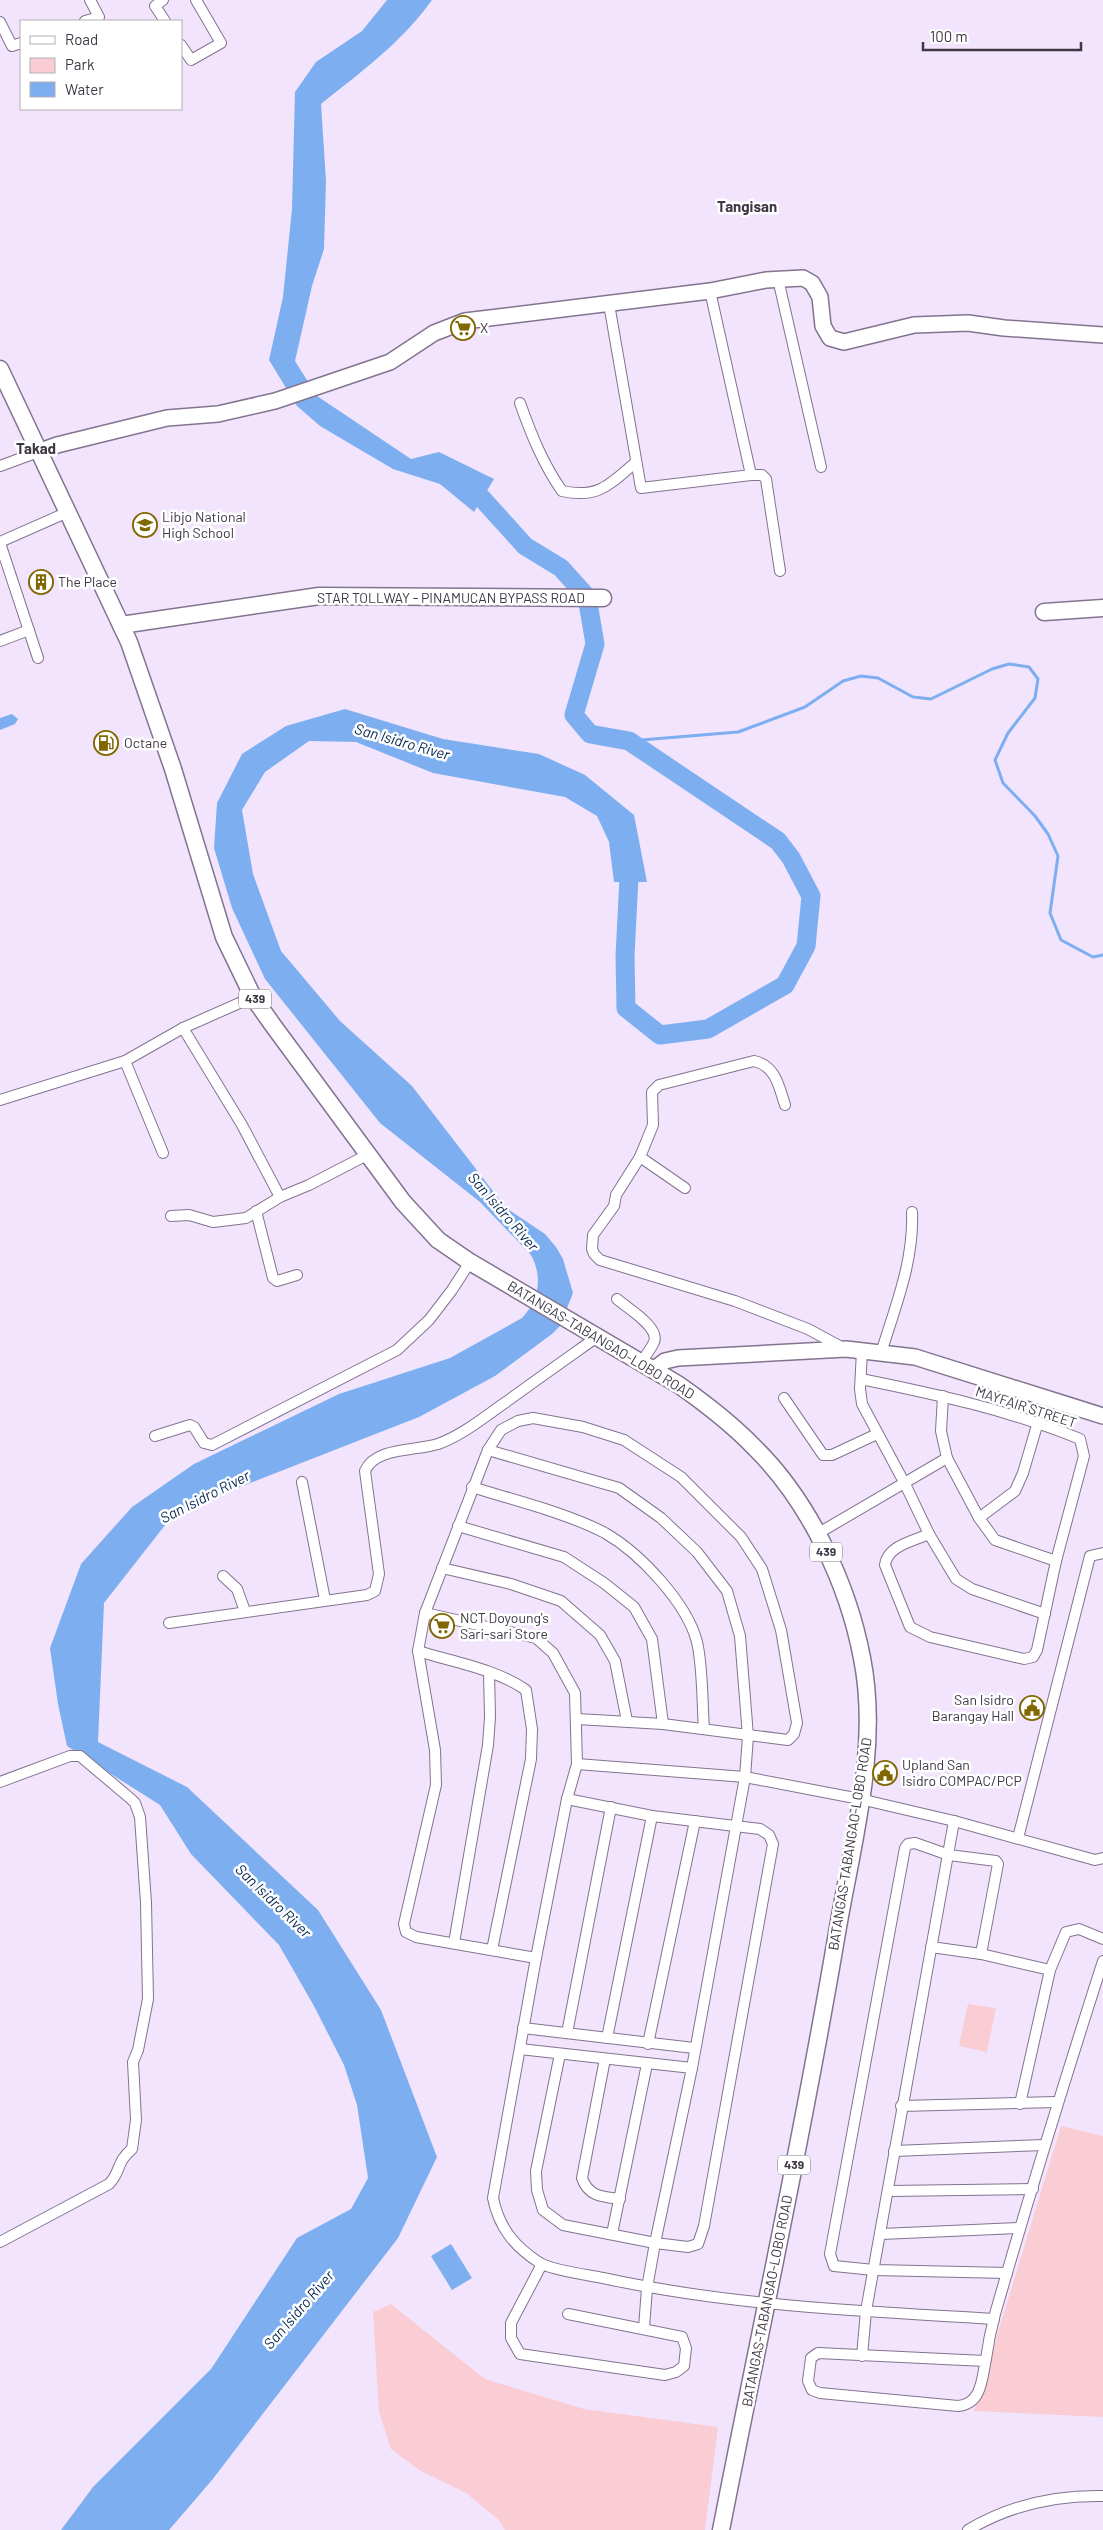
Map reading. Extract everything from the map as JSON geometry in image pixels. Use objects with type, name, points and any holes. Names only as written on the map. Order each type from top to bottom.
[{"type":"main road","name":"439","points":[[0,369],[121,624]]},
{"type":"main road","name":"STAR TOLLWAY - PINAMUCAN BYPASS ROAD","points":[[121,624],[319,596],[603,598]]},
{"type":"main road","points":[[1044,612],[1103,608]]},
{"type":"main road","name":"BATANGAS-TABANGAO-LOBO ROAD","points":[[121,624],[173,769],[224,937],[253,997],[367,1155],[403,1202],[438,1240],[470,1262],[647,1366],[704,1403],[756,1449],[786,1485],[818,1534],[847,1598],[863,1662],[868,1725],[860,1799],[818,2050],[721,2530]]},
{"type":"street","points":[[88,20],[98,17],[90,0]]},
{"type":"street","points":[[163,0],[155,6],[165,20]]},
{"type":"street","points":[[182,46],[191,60],[221,43],[196,0]]},
{"type":"street","points":[[0,22],[12,46],[20,43]]},
{"type":"street","points":[[0,466],[57,445],[167,418],[218,414],[275,401],[378,367],[450,325],[465,321],[710,291],[778,279],[803,278],[812,283],[820,297],[823,326],[830,338],[844,342],[914,325],[968,323],[1004,328],[1103,335]]},
{"type":"street","points":[[778,279],[821,467]]},
{"type":"street","points":[[710,291],[752,475]]},
{"type":"street","points":[[609,304],[641,488],[762,475],[766,479],[780,571]]},
{"type":"street","points":[[520,403],[532,437],[546,466],[562,491],[577,494],[602,490],[636,462]]},
{"type":"street","points":[[38,658],[0,543],[68,512]]},
{"type":"street","points":[[0,641],[29,630]]},
{"type":"street","points":[[0,1100],[125,1061],[183,1028],[253,997]]},
{"type":"street","points":[[183,1028],[242,1124],[280,1197]]},
{"type":"street","points":[[125,1061],[163,1153]]},
{"type":"street","points":[[785,1105],[773,1073],[764,1063],[754,1061],[658,1085],[652,1092],[653,1125],[640,1157],[616,1195],[614,1206],[593,1235],[592,1249],[597,1258],[670,1283],[735,1301],[808,1328],[846,1349]]},
{"type":"street","points":[[171,1216],[190,1215],[213,1222],[246,1218],[280,1197],[309,1185],[367,1155]]},
{"type":"street","points":[[640,1157],[685,1188]]},
{"type":"street","points":[[256,1211],[273,1278],[277,1282],[297,1275]]},
{"type":"street","points":[[881,1353],[909,1260],[913,1239],[912,1212]]},
{"type":"street","points":[[155,1436],[190,1425],[194,1427],[204,1443],[212,1444],[398,1350],[429,1320],[470,1262]]},
{"type":"street","points":[[616,1299],[650,1325],[655,1334],[655,1341],[647,1366]]},
{"type":"street","points":[[169,1623],[367,1595],[375,1591],[379,1574],[365,1471],[368,1464],[373,1460],[391,1454],[437,1444],[466,1430],[597,1337]]},
{"type":"street","points":[[647,1366],[678,1358],[846,1349],[915,1357],[1103,1416]]},
{"type":"street","points":[[862,1352],[862,1404],[876,1434],[905,1484],[928,1534],[956,1579],[972,1588],[1044,1614]]},
{"type":"street","name":"MAYFAIR STREET","points":[[861,1378],[943,1396],[1038,1422],[1080,1438],[1084,1456],[1056,1561],[1037,1650],[1033,1657],[1024,1659],[930,1637],[910,1627],[885,1565],[886,1557],[893,1550],[928,1534]]},
{"type":"street","points":[[943,1396],[941,1432],[947,1458],[979,1518],[995,1540],[1056,1561]]},
{"type":"street","points":[[784,1398],[823,1455],[832,1455],[876,1434]]},
{"type":"street","points":[[536,1958],[416,1937],[406,1932],[404,1924],[436,1785],[435,1750],[418,1651],[425,1613],[472,1487],[488,1450],[501,1430],[518,1420],[533,1418],[583,1427],[624,1440],[680,1477],[741,1537],[762,1569],[781,1630],[797,1724],[794,1734],[788,1740],[663,1724],[577,1719]]},
{"type":"street","points":[[979,1518],[1015,1491],[1023,1473],[1038,1422]]},
{"type":"street","points":[[488,1450],[619,1488],[661,1518],[697,1552],[727,1591],[740,1636],[748,1736],[744,1776],[694,2048],[692,2068],[655,2243],[647,2288],[644,2328]]},
{"type":"street","points":[[818,1534],[947,1458]]},
{"type":"street","points":[[302,1482],[325,1600]]},
{"type":"street","points":[[472,1487],[557,1514],[605,1534],[633,1555],[663,1584],[683,1608],[697,1642],[704,1729]]},
{"type":"street","points":[[458,1526],[564,1557],[604,1583],[634,1607],[652,1639],[663,1724]]},
{"type":"street","points":[[1018,1838],[1090,1556],[1103,1553]]},
{"type":"street","points":[[442,1568],[511,1584],[561,1601],[600,1635],[615,1661],[627,1721]]},
{"type":"street","points":[[223,1576],[237,1589],[246,1611]]},
{"type":"street","points":[[425,1613],[536,1638],[553,1653],[575,1693],[577,1764],[567,1799],[536,1958],[493,2198],[497,2218],[508,2236],[542,2264],[647,2288],[766,2303],[994,2319]]},
{"type":"street","points":[[418,1651],[517,1683],[526,1690],[532,1729],[530,1759],[492,1950]]},
{"type":"street","points":[[454,1943],[488,1745],[490,1717],[489,1673]]},
{"type":"street","points":[[0,1782],[70,1756],[80,1756],[135,1803],[140,1817],[146,1903],[148,1999],[138,2050],[133,2062],[136,2120],[132,2150],[121,2158],[116,2174],[109,2184],[0,2242]]},
{"type":"street","points":[[577,1764],[744,1776],[860,1799],[954,1821],[1095,1860],[1103,1858]]},
{"type":"street","points":[[560,2054],[536,2171],[537,2190],[543,2210],[563,2225],[655,2243],[688,2247],[698,2244],[704,2226],[773,1844],[769,1835],[760,1829],[652,1816],[567,1799]]},
{"type":"street","points":[[567,2033],[611,1807]]},
{"type":"street","points":[[607,2038],[652,1816]]},
{"type":"street","points":[[648,2044],[695,1821]]},
{"type":"street","points":[[862,2356],[866,2311],[889,2191],[901,2106],[954,1821]]},
{"type":"street","points":[[982,1954],[998,1864],[996,1861],[948,1855],[915,1843],[908,1844],[905,1848],[830,2254],[834,2266],[874,2270],[1007,2273]]},
{"type":"street","points":[[1020,2104],[1050,1970],[1066,1932],[1079,1929],[1103,1939]]},
{"type":"street","points":[[931,1947],[982,1954],[1050,1970]]},
{"type":"street","points":[[985,2361],[818,2353],[811,2358],[808,2381],[812,2390],[830,2394],[967,2405],[975,2398],[983,2382],[985,2361],[994,2319],[1044,2146],[1103,1962]]},
{"type":"street","points":[[523,2028],[694,2048]]},
{"type":"street","points":[[520,2049],[692,2068]]},
{"type":"street","points":[[606,2059],[582,2178],[585,2188],[597,2197],[620,2199]]},
{"type":"street","points":[[612,2234],[646,2064]]},
{"type":"street","points":[[901,2106],[1057,2102]]},
{"type":"street","points":[[894,2151],[1044,2146]]},
{"type":"street","points":[[889,2191],[1033,2189]]},
{"type":"street","points":[[881,2234],[1020,2228]]},
{"type":"street","points":[[542,2264],[512,2323],[511,2338],[520,2354],[665,2375],[676,2372],[684,2366],[686,2348],[682,2337],[568,2314]]},
{"type":"street","points":[[968,2530],[1018,2506],[1073,2495],[1103,2496]]},
{"type":"green space","points":[[968,2004],[996,2008],[987,2052],[959,2046]]},
{"type":"green space","points":[[1061,2126],[1103,2136],[1103,2417],[974,2411]]},
{"type":"green space","points":[[391,2304],[485,2379],[584,2409],[718,2427],[705,2530],[505,2530],[499,2520],[466,2493],[419,2470],[391,2449],[379,2412],[373,2312]]},
{"type":"water","points":[[387,0],[432,0],[394,43],[321,104],[326,181],[324,249],[312,286],[295,361],[317,396],[411,459],[439,452],[494,479],[474,512],[440,484],[393,469],[320,426],[297,406],[269,360],[283,297],[292,209],[295,92],[316,62],[362,31]]},
{"type":"water","points":[[345,709],[443,739],[539,754],[585,775],[634,815],[647,882],[614,882],[609,842],[597,816],[565,797],[433,773],[356,742],[309,741],[265,772],[242,810],[253,874],[281,951],[340,1021],[412,1086],[506,1208],[545,1234],[563,1259],[573,1293],[560,1326],[495,1376],[419,1417],[173,1515],[104,1603],[98,1742],[187,1787],[318,1910],[381,2010],[437,2157],[398,2238],[212,2480],[169,2530],[61,2530],[93,2487],[211,2369],[297,2238],[351,2209],[368,2178],[357,2105],[344,2065],[314,2006],[279,1945],[191,1854],[160,1805],[67,1746],[58,1704],[50,1648],[81,1564],[132,1507],[194,1464],[339,1394],[450,1358],[522,1318],[532,1304],[537,1288],[537,1272],[531,1255],[480,1202],[380,1123],[265,979],[232,908],[214,848],[217,803],[242,754],[286,726]]},
{"type":"water","points":[[12,714],[18,719],[15,724],[0,730],[0,718]]},
{"type":"water","points":[[451,2244],[472,2278],[452,2290],[431,2256]]},
{"type":"waterway","name":"San Isidro River","points":[[461,486],[478,494],[525,546],[561,568],[587,597],[595,644],[574,715],[590,734],[629,741],[778,841],[791,858],[811,896],[806,946],[785,985],[708,1029],[660,1035],[626,1008],[625,956],[630,858]]},
{"type":"waterway","points":[[629,741],[738,732],[805,707],[843,681],[861,676],[878,678],[913,697],[931,699],[992,669],[1009,664],[1029,667],[1038,679],[1035,698],[1008,733],[995,760],[1003,783],[1035,816],[1048,834],[1058,856],[1050,913],[1061,940],[1093,957],[1103,955]]},
{"type":"place","name":"X","points":[[463,328]]},
{"type":"place","name":"Libjo National High School","points":[[145,525]]},
{"type":"place","name":"The Place","points":[[41,582]]},
{"type":"place","name":"Octane","points":[[106,743]]},
{"type":"place","name":"NCT Doyoung's Sari-sari Store","points":[[442,1626]]},
{"type":"place","name":"San Isidro Barangay Hall","points":[[1032,1708]]},
{"type":"place","name":"Upland San Isidro COMPAC/PCP","points":[[885,1773]]},
{"type":"district","name":"Tangisan","points":[[747,207]]},
{"type":"district","name":"Takad","points":[[36,449]]}]
